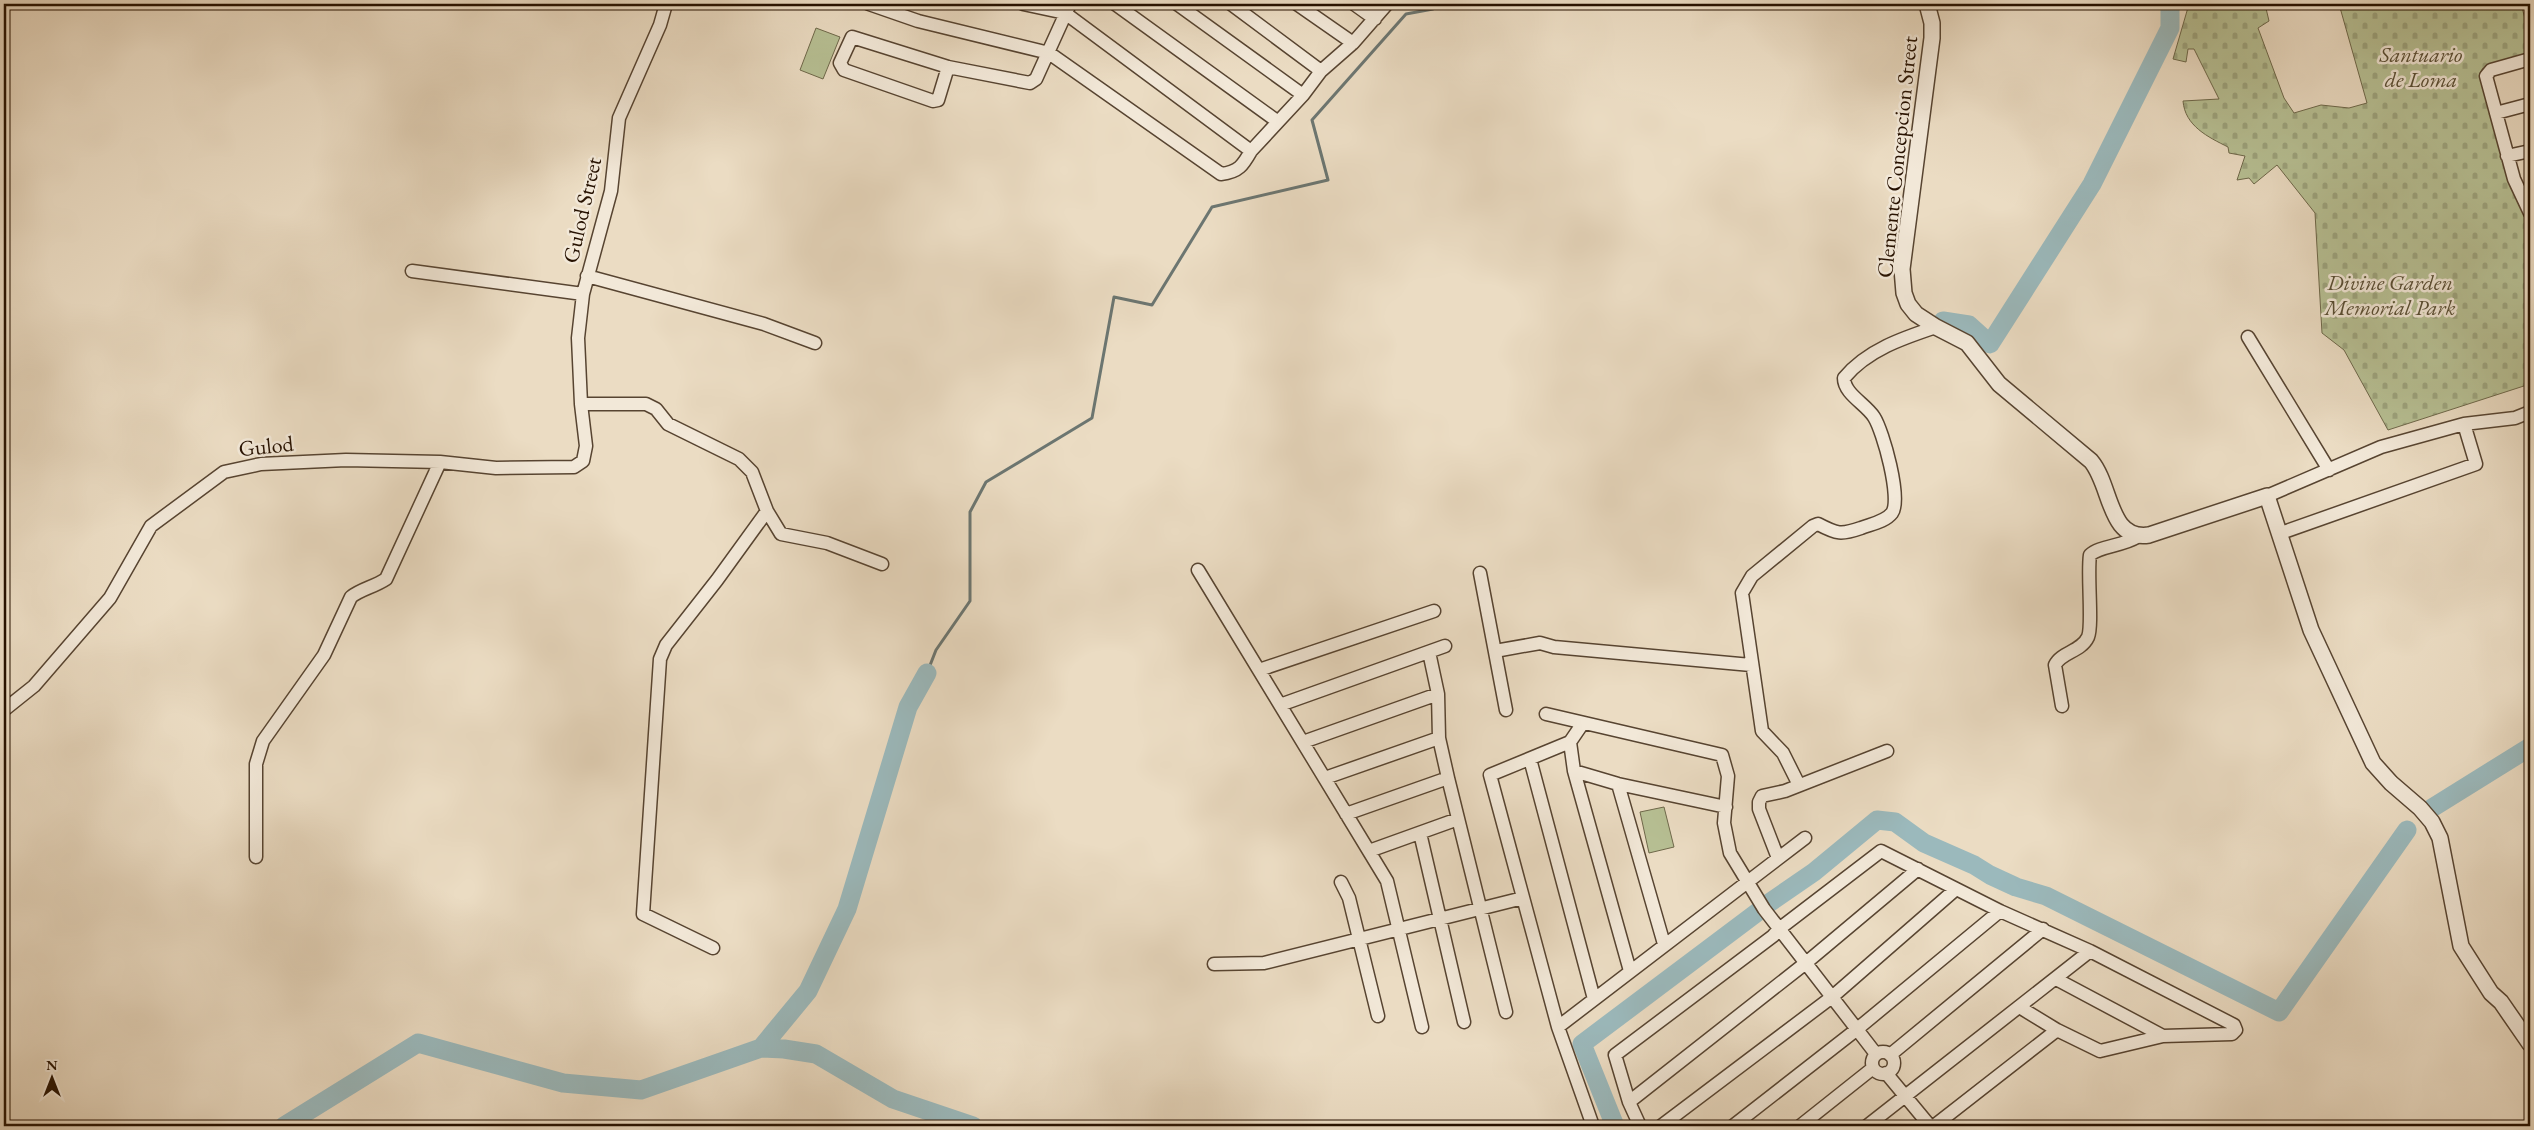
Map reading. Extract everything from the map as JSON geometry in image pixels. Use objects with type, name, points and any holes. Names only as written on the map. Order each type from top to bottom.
[{"type":"street","name":"Gulod Street","points":[[581,404],[578,338],[583,294],[611,191],[619,118],[660,25],[666,4]]},
{"type":"street","points":[[869,4],[918,21],[1049,53],[1221,174],[1232,173],[1242,167],[1251,151],[1303,95],[1321,71],[1353,43],[1387,4]]},
{"type":"street","points":[[1023,4],[1068,9],[1251,151]]},
{"type":"street","points":[[1116,4],[1277,121]]},
{"type":"street","points":[[1177,4],[1303,95]]},
{"type":"street","points":[[1231,4],[1321,71]]},
{"type":"street","points":[[1297,4],[1353,43]]},
{"type":"street","points":[[1354,4],[1375,19]]},
{"type":"street","name":"Clemente Concepcion Street","points":[[1927,4],[1932,23],[1932,38],[1902,281],[1908,304],[1916,314],[1966,343],[1999,384],[2091,461],[2099,470],[2118,524],[2125,531],[2137,537]]},
{"type":"street","points":[[948,67],[938,100],[933,101],[844,70],[840,63],[848,40],[852,38],[948,67],[1030,83],[1036,79],[1068,9]]},
{"type":"street","points":[[2530,60],[2491,70],[2486,76],[2507,156],[2518,190],[2527,200],[2530,213]]},
{"type":"street","points":[[2496,113],[2530,104]]},
{"type":"street","points":[[2507,156],[2530,151]]},
{"type":"street","points":[[412,271],[583,294]]},
{"type":"street","points":[[587,276],[764,324],[814,344]]},
{"type":"street","points":[[1799,785],[1783,753],[1762,732],[1742,593],[1752,576],[1813,526],[1818,524],[1836,533],[1846,533],[1883,520],[1892,512],[1896,499],[1882,432],[1870,411],[1851,394],[1844,378],[1852,368],[1871,355],[1901,339],[1936,327]]},
{"type":"street","points":[[2248,337],[2329,470]]},
{"type":"street","points":[[581,404],[646,404],[656,409],[668,424],[739,459],[752,472],[768,511],[781,534],[827,543],[882,564]]},
{"type":"street","name":"Gulod","points":[[4,710],[34,686],[104,606],[151,526],[224,472],[261,464],[346,460],[440,462],[496,468],[574,466],[582,461],[586,446],[581,404]]},
{"type":"street","points":[[2062,706],[2055,665],[2057,660],[2078,648],[2088,636],[2090,554],[2094,551],[2127,544],[2137,537],[2149,535],[2267,496],[2381,447],[2464,424],[2515,418],[2530,412]]},
{"type":"street","points":[[2281,533],[2476,464],[2464,424]]},
{"type":"street","points":[[256,857],[256,764],[263,740],[324,655],[351,597],[358,591],[375,587],[386,579],[440,462]]},
{"type":"street","points":[[2267,496],[2281,533],[2311,630],[2373,763],[2432,822],[2440,838],[2461,946],[2491,993],[2501,1002],[2530,1044]]},
{"type":"street","points":[[712,948],[643,914],[660,659],[666,645],[768,511]]},
{"type":"street","points":[[1198,570],[1387,881],[1422,1027]]},
{"type":"street","points":[[1480,574],[1506,710]]},
{"type":"street","points":[[1259,670],[1434,611]]},
{"type":"street","points":[[1495,651],[1540,644],[1554,648],[1751,665]]},
{"type":"street","points":[[1280,705],[1445,646]]},
{"type":"street","points":[[1428,652],[1438,694],[1439,738],[1506,1012]]},
{"type":"street","points":[[1303,742],[1438,694]]},
{"type":"street","points":[[1546,714],[1722,755],[1728,776],[1724,823],[1730,853],[1746,881],[1779,929],[1807,962],[1856,1030],[1876,1054]]},
{"type":"street","points":[[1584,723],[1570,742],[1490,775],[1558,1027],[1593,1126]]},
{"type":"street","points":[[1324,778],[1439,738]]},
{"type":"street","points":[[1570,742],[1574,771],[1630,971]]},
{"type":"street","points":[[1778,858],[1759,809],[1759,802],[1762,796],[1785,791],[1887,751]]},
{"type":"street","points":[[1530,759],[1594,999]]},
{"type":"street","points":[[1574,771],[1618,784],[1726,807]]},
{"type":"street","points":[[1346,814],[1448,778]]},
{"type":"street","points":[[1618,784],[1664,944]]},
{"type":"street","points":[[1369,850],[1458,819]]},
{"type":"street","points":[[1420,832],[1464,1022]]},
{"type":"street","points":[[1558,1027],[1746,881],[1805,838]]},
{"type":"street","points":[[1640,1126],[1629,1102],[1615,1055],[1773,936],[1779,929],[1881,851],[2000,911],[2090,951],[2234,1024],[2236,1030],[2232,1034],[2163,1036],[2100,1051],[2057,1030],[2021,1008]]},
{"type":"street","points":[[1629,1102],[1807,962],[1918,869]]},
{"type":"street","points":[[1341,882],[1349,898],[1378,1016]]},
{"type":"street","points":[[1661,1126],[1832,997],[1956,889]]},
{"type":"street","points":[[1214,964],[1264,963],[1524,898]]},
{"type":"street","points":[[1733,1126],[1856,1030],[2000,911]]},
{"type":"street","points":[[1890,1054],[2043,929]]},
{"type":"street","points":[[1866,1126],[2021,1008],[2090,951]]},
{"type":"street","points":[[2056,980],[2163,1036]]},
{"type":"street","points":[[1934,1126],[2057,1030]]},
{"type":"street","points":[[1883,1052],[1890,1054],[1894,1065],[1886,1073],[1878,1073],[1873,1068],[1872,1061],[1876,1054],[1883,1052]]},
{"type":"street","points":[[1800,1126],[1873,1068]]},
{"type":"street","points":[[1886,1073],[1930,1126]]},
{"type":"green space","points":[[2189,4],[2265,4],[2269,21],[2258,28],[2284,98],[2294,113],[2321,105],[2349,108],[2367,103],[2339,4],[2521,4],[2530,37],[2530,54],[2482,69],[2514,186],[2530,220],[2530,384],[2388,430],[2344,350],[2322,333],[2315,213],[2277,165],[2254,184],[2249,178],[2237,180],[2245,156],[2229,153],[2228,147],[2199,130],[2188,117],[2183,101],[2219,99],[2194,49],[2188,49],[2186,62],[2173,59]]},
{"type":"green space","points":[[816,28],[840,37],[823,79],[800,70]]},
{"type":"green space","points":[[1664,807],[1674,847],[1649,853],[1640,812]]},
{"type":"waterway","points":[[927,673],[936,650],[970,601],[970,512],[986,482],[1092,418],[1114,297],[1152,305],[1212,207],[1328,180],[1312,120],[1406,14],[1433,9],[1434,4]]},
{"type":"waterway","points":[[1943,321],[1969,325],[1990,344],[2092,184],[2170,28],[2170,4]]},
{"type":"waterway","points":[[284,1126],[418,1043],[563,1083],[641,1090],[761,1048],[808,991],[847,909],[908,707],[927,673]]},
{"type":"waterway","points":[[2432,808],[2530,747]]},
{"type":"waterway","points":[[1769,903],[1814,872],[1877,820],[1895,822],[1924,843],[1974,865],[2016,887],[2046,896],[2279,1012],[2407,830]]},
{"type":"waterway","points":[[1615,1126],[1582,1044],[1759,911]]},
{"type":"waterway","points":[[761,1048],[784,1049],[816,1054],[893,1099],[973,1126]]},
{"type":"park label","name":"Santuario de Loma","points":[[2421,66]]},
{"type":"park label","name":"Divine Garden Memorial Park","points":[[2390,294]]}]
